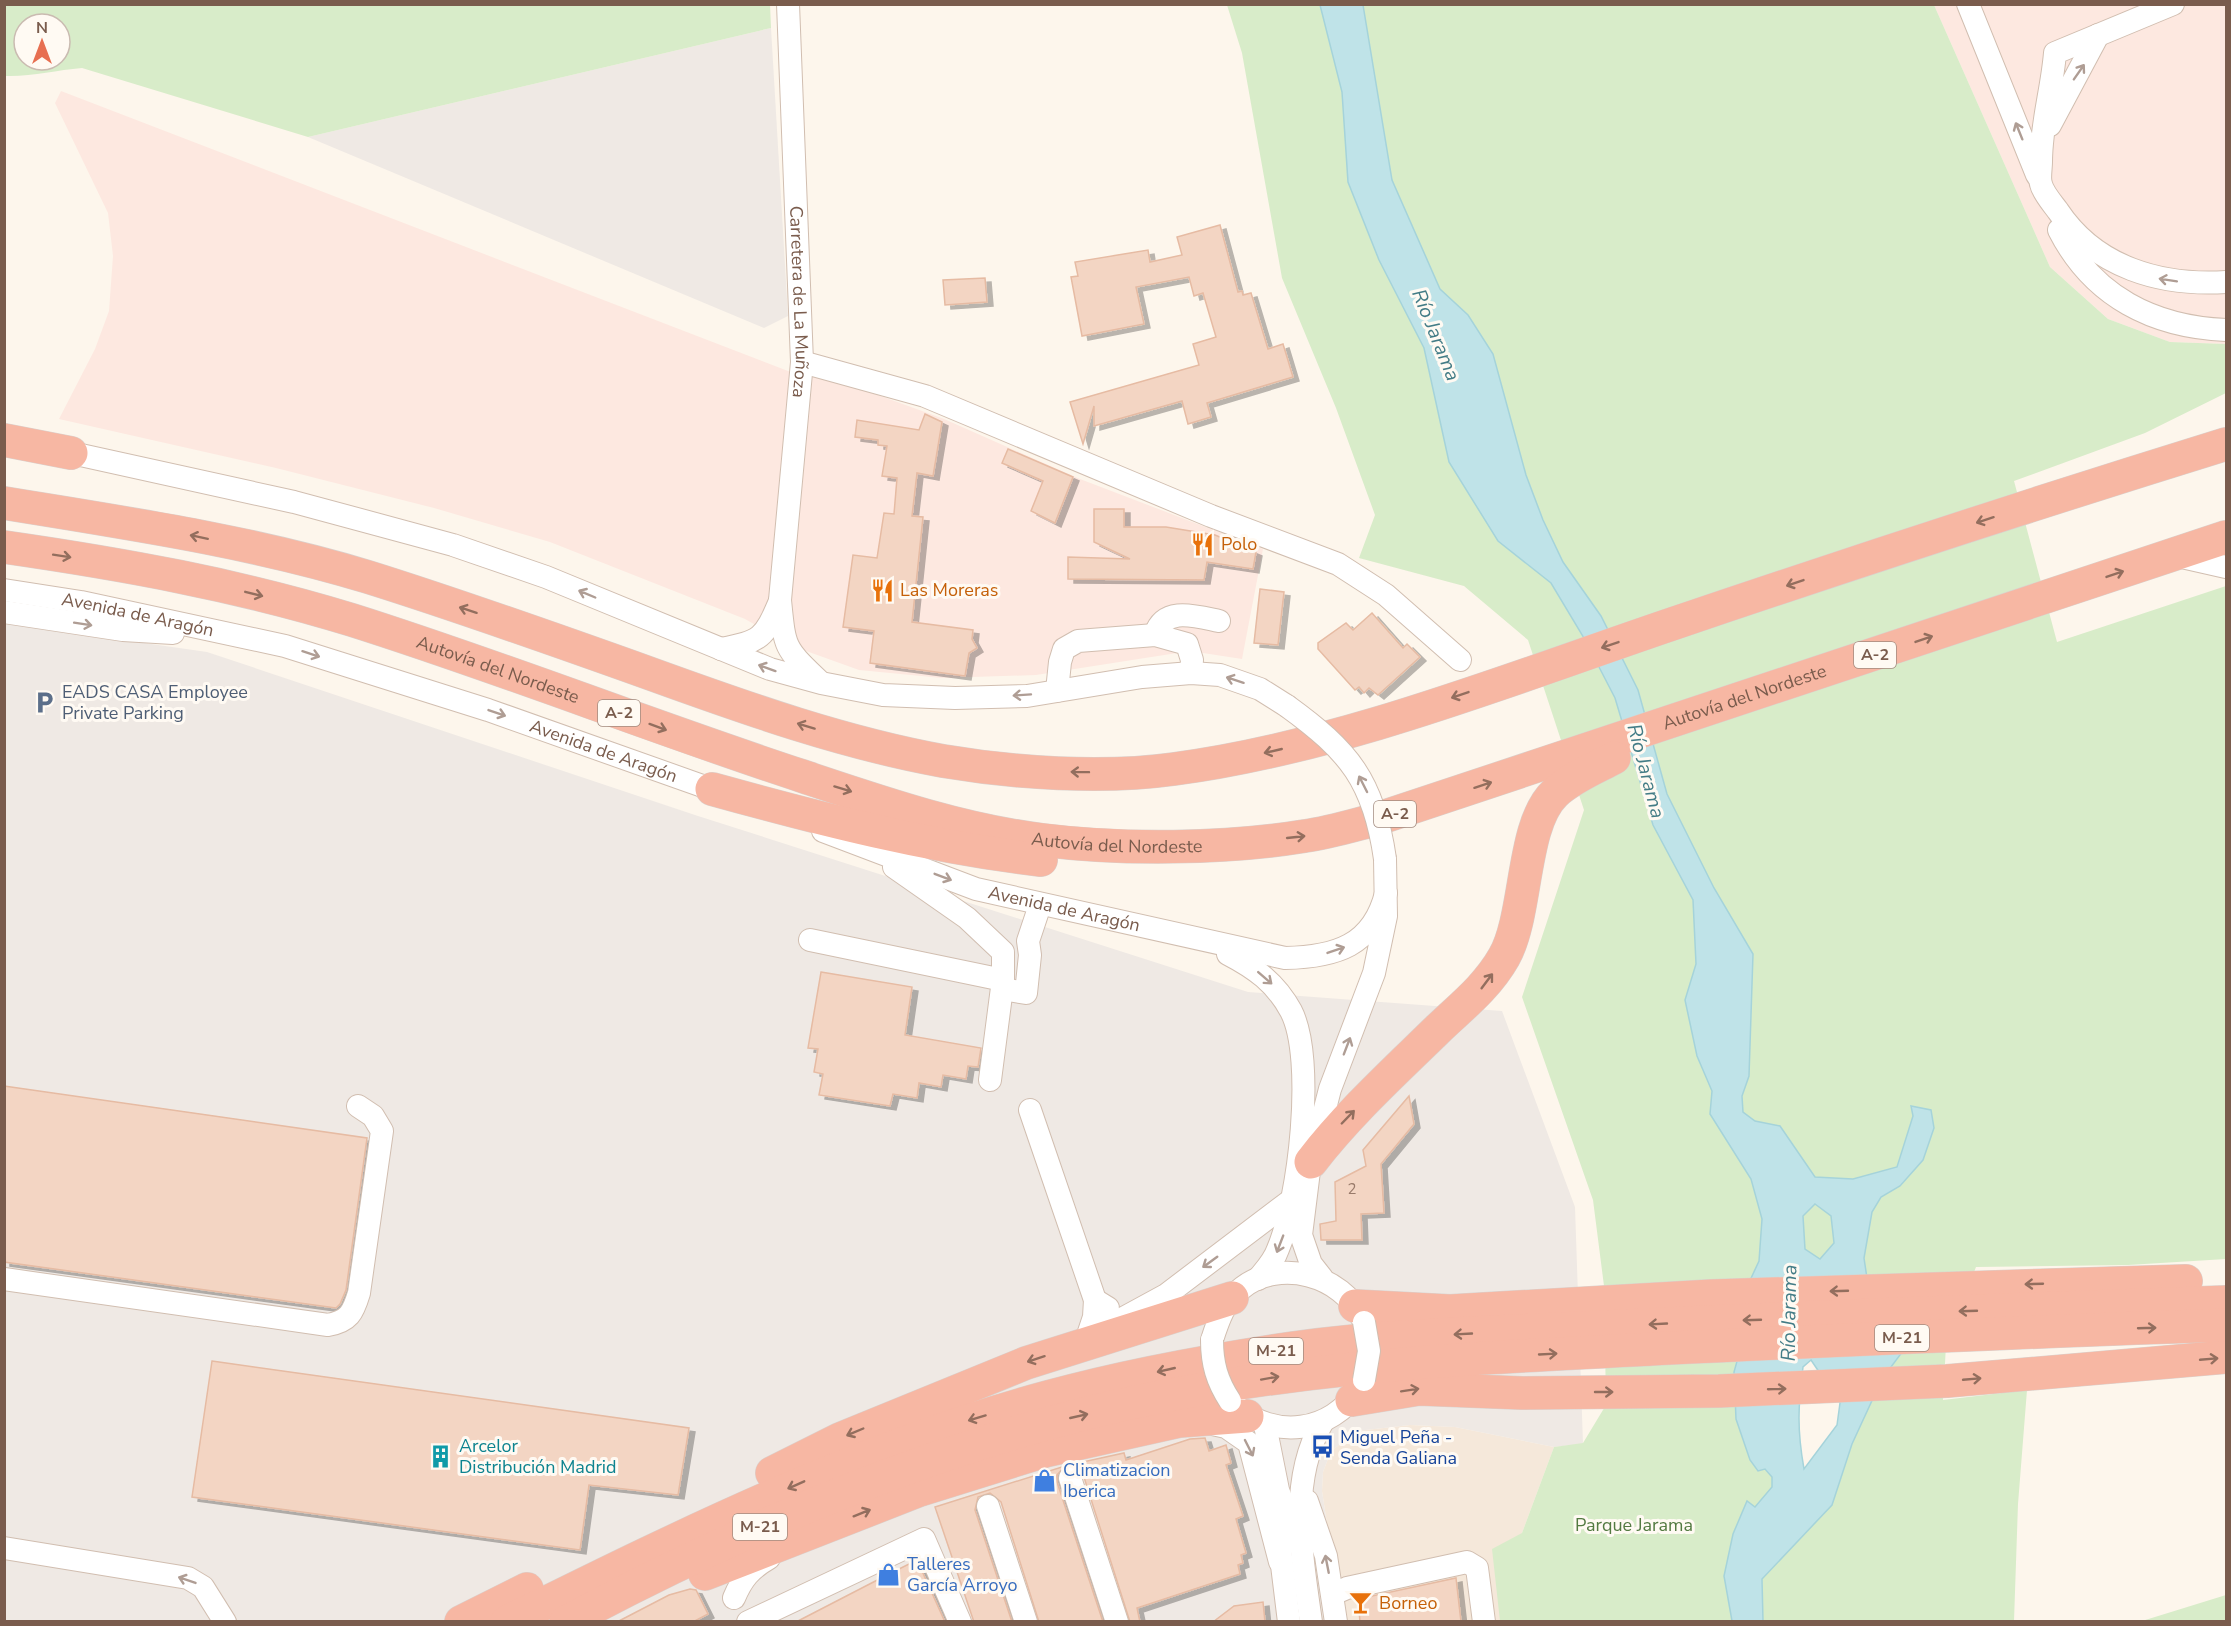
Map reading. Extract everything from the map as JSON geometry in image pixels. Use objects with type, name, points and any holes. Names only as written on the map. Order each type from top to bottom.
[{"type":"highway","points":[[2100,482],[2164,446],[2226,420]]},
{"type":"highway","points":[[4,440],[71,453]]},
{"type":"highway","points":[[4,503],[148,527],[286,555],[353,573],[524,628],[723,700],[855,741],[944,761],[1000,768],[1116,773],[1170,770],[1222,761],[1277,750],[1385,720],[2100,482],[2226,444]]},
{"type":"highway","name":"Autovía del Nordeste","points":[[4,547],[190,578],[351,620],[706,745],[951,822],[1040,840],[1112,847],[1238,843],[1306,836],[1552,778],[1586,773],[1689,717],[2226,537]]},
{"type":"highway","points":[[1311,1162],[1333,1133],[1372,1093],[1485,986],[1505,955],[1519,908],[1531,845],[1546,804],[1552,778]]},
{"type":"highway","points":[[711,789],[849,826],[993,854],[1045,861],[1159,864],[1238,843]]},
{"type":"highway","points":[[2090,1306],[2226,1280]]},
{"type":"highway","points":[[461,1622],[840,1438],[1077,1343],[1232,1298]]},
{"type":"highway","name":"M-21","points":[[507,1622],[651,1551],[850,1461],[953,1425],[1050,1396],[1177,1368],[1296,1348],[1450,1335],[1714,1321],[2226,1302]]},
{"type":"highway","name":"M-21","points":[[2090,1306],[2226,1325]]},
{"type":"highway","points":[[1360,1314],[1450,1311],[1714,1321]]},
{"type":"highway","name":"M-21","points":[[566,1622],[645,1580],[859,1485],[1059,1420],[1181,1393],[1299,1372],[1454,1359],[1714,1321]]},
{"type":"highway","points":[[1358,1390],[1419,1389],[1522,1393],[1719,1391],[1947,1382],[2226,1357]]},
{"type":"highway","points":[[593,1622],[697,1577],[920,1490],[1045,1451],[1180,1421],[1247,1414]]},
{"type":"street","name":"Carretera de La Muñoza","points":[[788,4],[802,362],[780,600],[784,640],[789,652],[821,683]]},
{"type":"street","points":[[1968,4],[2049,210],[2080,263],[2120,301],[2147,314],[2178,324],[2226,330]]},
{"type":"street","points":[[2173,4],[2055,53],[2041,142],[2041,185],[2072,232],[2103,256],[2136,272],[2158,279],[2193,283],[2226,282]]},
{"type":"street","points":[[2041,142],[2098,35]]},
{"type":"street","points":[[802,362],[925,396],[1211,516],[1338,564],[1386,595],[1460,660]]},
{"type":"street","points":[[4,435],[71,453],[294,502],[453,545],[546,576],[770,669],[821,683],[883,695],[954,698],[1027,696],[1142,677],[1191,673],[1220,675],[1260,689],[1319,729],[1347,756],[1375,811],[1385,860],[1386,893],[1384,933],[1374,973],[1330,1089],[1311,1162],[1301,1235],[1311,1264],[1322,1278],[1338,1288],[1360,1314],[1369,1351],[1358,1390],[1335,1416],[1322,1423],[1294,1429],[1247,1414]]},
{"type":"street","points":[[2173,555],[2226,567]]},
{"type":"street","name":"Avenida de Aragón","points":[[4,590],[81,602],[285,646],[488,710],[711,789],[976,889],[1040,905],[1285,958],[1309,957],[1336,951],[1356,942],[1369,931],[1381,912],[1386,893]]},
{"type":"street","name":"Carretera de La Muñoza","points":[[721,650],[758,640],[770,626],[780,600]]},
{"type":"street","points":[[4,612],[123,630],[165,633],[213,631]]},
{"type":"street","points":[[1155,635],[1158,626],[1172,615],[1191,615],[1219,621]]},
{"type":"street","points":[[1057,691],[1060,662],[1065,649],[1078,641],[1155,635],[1187,644],[1192,660],[1191,673]]},
{"type":"street","points":[[866,848],[967,918],[1003,952],[1002,985],[990,1080]]},
{"type":"street","points":[[810,940],[1002,985],[1026,993],[1030,955],[1028,941],[1040,905]]},
{"type":"street","name":"Avenida de Aragón","points":[[1197,939],[1263,975],[1274,986],[1291,1011],[1304,1058],[1304,1102],[1290,1201],[1278,1250],[1258,1279]]},
{"type":"street","points":[[4,1279],[328,1325],[344,1322],[353,1312],[359,1293],[382,1131],[373,1116],[358,1106]]},
{"type":"street","points":[[1030,1110],[1095,1300],[1094,1317],[1077,1343]]},
{"type":"street","points":[[1077,1343],[1166,1295],[1290,1201]]},
{"type":"street","points":[[1291,1559],[1278,1490],[1247,1414],[1215,1372],[1212,1340],[1219,1317],[1242,1288],[1258,1279],[1283,1274],[1322,1278]]},
{"type":"street","points":[[1095,1300],[1113,1311],[1136,1311]]},
{"type":"street","points":[[1180,1421],[1226,1427],[1249,1443],[1311,1622]]},
{"type":"street","points":[[1289,1622],[1291,1559],[1304,1466],[1310,1444],[1322,1423]]},
{"type":"street","points":[[1070,1478],[1117,1622]]},
{"type":"street","points":[[1302,1486],[1326,1556],[1336,1622]]},
{"type":"street","points":[[988,1506],[1026,1622]]},
{"type":"street","points":[[734,1598],[742,1579],[752,1568],[816,1531]]},
{"type":"street","points":[[697,1577],[734,1598],[746,1622],[924,1539],[960,1622]]},
{"type":"street","points":[[4,1548],[188,1578],[203,1587],[225,1622]]},
{"type":"street","points":[[1333,1594],[1347,1588],[1467,1562],[1477,1568],[1484,1622]]},
{"type":"shaded area","points":[[1934,5],[2226,5],[2226,344],[2170,342],[2108,319],[2050,267]]},
{"type":"shaded area","points":[[771,28],[788,316],[764,328],[308,137]]},
{"type":"shaded area","points":[[61,91],[788,371],[845,383],[944,419],[1080,479],[1263,549],[1242,659],[1190,651],[1036,675],[942,678],[859,670],[795,647],[745,619],[550,542],[434,508],[276,468],[59,419],[95,349],[109,311],[113,256],[108,213],[55,103]]},
{"type":"shaded area","points":[[5,623],[207,652],[698,816],[1248,992],[1502,1011],[1575,1207],[1583,1444],[1554,1447],[1455,1427],[1410,1425],[1357,1431],[1331,1451],[1323,1472],[1322,1491],[1342,1621],[5,1622]]},
{"type":"shaded area","points":[[1410,1425],[1455,1427],[1554,1447],[1522,1533],[1501,1621],[1342,1621],[1322,1491],[1323,1472],[1331,1451],[1357,1431]]},
{"type":"green space","points":[[5,4],[770,4],[771,28],[308,137],[82,68],[72,69],[72,12],[12,12],[12,72],[49,72],[5,76]]},
{"type":"green space","name":"Parque Jarama","points":[[1227,5],[1934,5],[2050,267],[2108,319],[2170,342],[2226,344],[2226,393],[2145,433],[2014,481],[2057,642],[2226,586],[2226,1259],[2128,1265],[1976,1267],[1946,1345],[1943,1400],[2027,1390],[2018,1504],[2014,1621],[1763,1621],[1762,1579],[1832,1505],[1852,1444],[1882,1379],[1906,1348],[1809,1349],[1744,1441],[1750,1460],[1758,1471],[1765,1469],[1772,1477],[1772,1487],[1755,1508],[1747,1501],[1724,1576],[1732,1621],[1500,1621],[1492,1549],[1522,1533],[1554,1447],[1583,1443],[1606,1405],[1604,1286],[1593,1200],[1522,997],[1584,810],[1528,640],[1464,586],[1359,558],[1375,515],[1336,408],[1282,278],[1242,53]]},
{"type":"green space","points":[[2226,1595],[2226,1621],[2142,1621]]},
{"type":"water","name":"Río Jarama","points":[[1320,5],[1363,5],[1392,180],[1440,289],[1468,315],[1493,354],[1526,475],[1543,520],[1563,562],[1601,616],[1638,690],[1667,794],[1714,888],[1753,954],[1749,1076],[1742,1096],[1743,1112],[1755,1121],[1780,1126],[1815,1177],[1853,1179],[1897,1167],[1913,1116],[1911,1106],[1931,1110],[1934,1128],[1923,1160],[1900,1186],[1881,1197],[1872,1212],[1864,1258],[1867,1278],[1906,1347],[1882,1379],[1852,1444],[1832,1505],[1762,1579],[1763,1621],[1732,1621],[1724,1576],[1733,1534],[1747,1501],[1755,1507],[1772,1487],[1772,1477],[1765,1469],[1758,1471],[1750,1460],[1736,1419],[1734,1372],[1751,1311],[1746,1289],[1759,1261],[1762,1219],[1751,1179],[1710,1114],[1712,1091],[1697,1056],[1685,1000],[1696,964],[1693,900],[1653,825],[1615,698],[1584,638],[1551,583],[1498,541],[1449,462],[1424,348],[1379,260],[1348,182],[1342,92]],"holes":[[[1815,1204],[1831,1216],[1834,1243],[1820,1259],[1805,1249],[1803,1216]],[[1811,1360],[1840,1403],[1837,1425],[1804,1469],[1799,1430],[1799,1406],[1803,1367]]]},
{"type":"building","points":[[1220,225],[1238,292],[1242,291],[1243,295],[1251,293],[1268,349],[1283,344],[1293,377],[1207,403],[1211,417],[1188,424],[1182,401],[1094,426],[1094,406],[1083,444],[1070,402],[1199,365],[1193,344],[1216,337],[1203,293],[1194,296],[1189,277],[1136,287],[1144,324],[1082,336],[1071,277],[1078,276],[1075,262],[1148,250],[1150,262],[1182,255],[1177,237]]},
{"type":"building","points":[[985,278],[987,302],[945,305],[943,280]]},
{"type":"building","name":"Las Moreras","points":[[925,414],[942,422],[933,476],[917,473],[912,516],[923,517],[912,622],[973,630],[972,639],[977,648],[969,653],[965,676],[870,663],[874,631],[843,627],[853,555],[877,558],[884,513],[894,514],[897,478],[882,476],[887,446],[878,445],[878,440],[855,437],[857,420],[919,430]]},
{"type":"building","points":[[1008,449],[1073,477],[1055,523],[1031,511],[1043,481],[1002,463]]},
{"type":"building","name":"Polo","points":[[1094,509],[1124,509],[1124,527],[1166,527],[1215,535],[1256,552],[1253,569],[1207,562],[1204,580],[1068,579],[1068,557],[1130,559],[1094,542]]},
{"type":"building","points":[[1260,589],[1284,592],[1278,645],[1254,643]]},
{"type":"building","points":[[1372,613],[1403,648],[1407,644],[1420,657],[1378,695],[1369,688],[1364,693],[1359,687],[1355,690],[1318,649],[1318,643],[1346,623],[1353,630]]},
{"type":"building","points":[[821,972],[912,987],[905,1035],[981,1048],[978,1067],[968,1066],[966,1079],[943,1075],[941,1087],[919,1083],[917,1098],[893,1094],[890,1106],[819,1095],[823,1074],[814,1072],[818,1049],[808,1048]]},
{"type":"building","points":[[4,1086],[367,1138],[346,1290],[340,1304],[336,1308],[4,1262]]},
{"type":"building","points":[[1409,1096],[1414,1124],[1381,1164],[1384,1213],[1361,1214],[1362,1240],[1321,1240],[1320,1224],[1336,1221],[1335,1182],[1366,1166],[1363,1150]]},
{"type":"building","name":"Arcelor Distribución Madrid","points":[[212,1361],[689,1428],[678,1495],[589,1485],[580,1550],[192,1497]]},
{"type":"building","points":[[1205,1438],[1209,1451],[1226,1445],[1231,1463],[1226,1465],[1243,1516],[1236,1519],[1246,1553],[1241,1555],[1243,1563],[1238,1565],[1240,1574],[1137,1608],[1140,1622],[1130,1622],[1083,1474],[1079,1468],[1069,1465],[1124,1453],[1126,1460],[1190,1439]]},
{"type":"building","points":[[1065,1466],[1057,1475],[1057,1482],[1103,1622],[1039,1622],[1001,1502],[990,1493],[978,1497],[975,1510],[1012,1622],[974,1622],[935,1507]]},
{"type":"building","points":[[917,1560],[945,1622],[796,1622],[889,1574]]},
{"type":"building","points":[[1456,1578],[1461,1622],[1360,1622],[1358,1599]]},
{"type":"building","points":[[690,1589],[696,1590],[708,1614],[693,1622],[617,1622],[669,1595]]},
{"type":"building","points":[[1263,1602],[1265,1622],[1213,1622],[1234,1606]]},
{"type":"place","name":"Polo","points":[[1203,544]]},
{"type":"place","name":"Las Moreras","points":[[882,590]]},
{"type":"place","name":"EADS CASA Employee Private Parking","points":[[44,702]]},
{"type":"place","name":"Miguel Peña - Senda Galiana","points":[[1322,1447]]},
{"type":"place","name":"Arcelor Distribución Madrid","points":[[441,1456]]},
{"type":"place","name":"Climatizacion Iberica","points":[[1045,1480]]},
{"type":"place","name":"Talleres García Arroyo","points":[[889,1574]]},
{"type":"place","name":"Borneo","points":[[1361,1603]]}]
